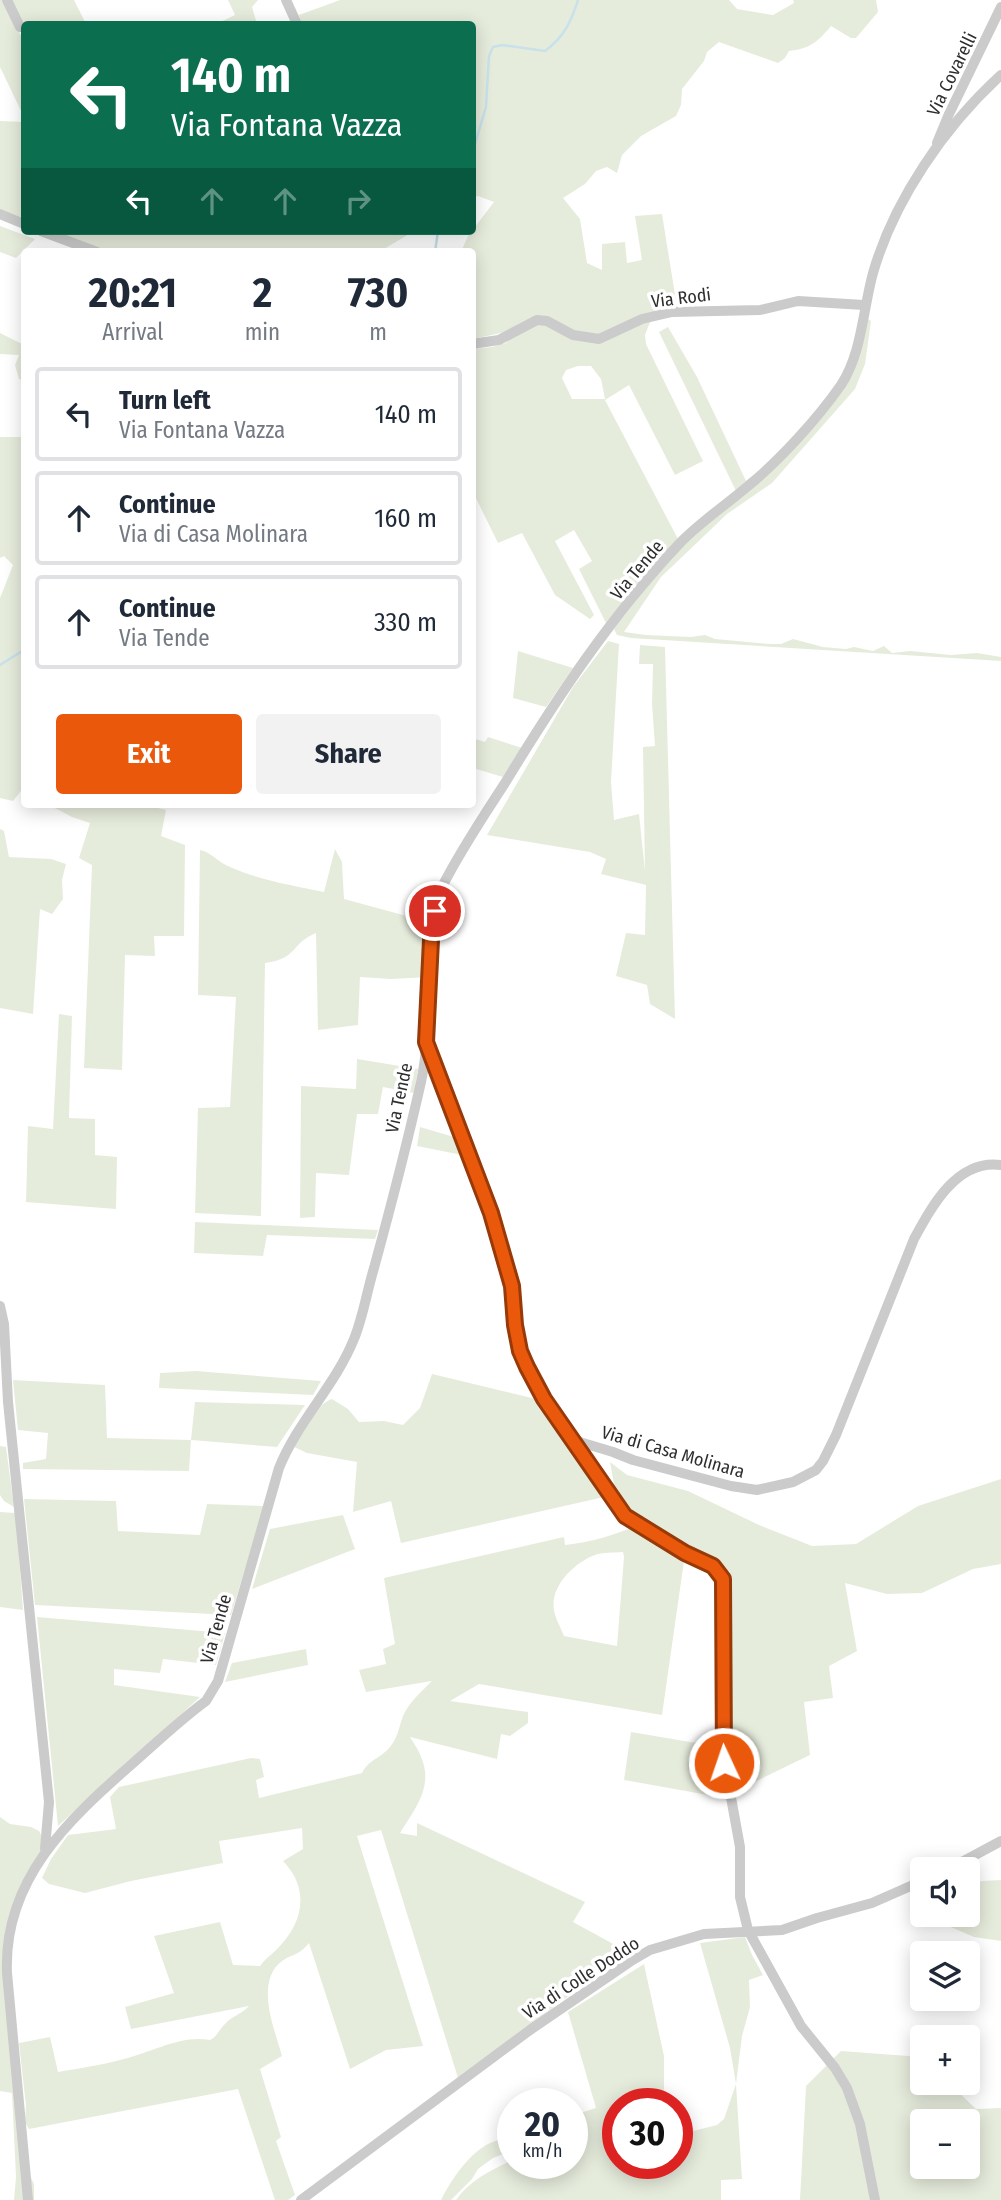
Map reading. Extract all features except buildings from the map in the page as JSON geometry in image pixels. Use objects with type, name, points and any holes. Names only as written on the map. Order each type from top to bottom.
[{"type":"street","points":[[7,0],[20,27]]},
{"type":"street","points":[[286,0],[296,21]]},
{"type":"street","name":"Via Covarelli","points":[[933,156],[949,114],[1001,7]]},
{"type":"street","name":"Via Tende","points":[[28,2200],[6,1954],[8,1936],[16,1912],[45,1853],[81,1810],[205,1701],[218,1681],[279,1468],[293,1438],[334,1376],[354,1338],[385,1227],[423,1072],[432,924],[438,899],[449,873],[561,693],[649,576],[696,527],[772,465],[835,393],[853,361],[877,257],[893,217],[966,111],[1001,75]]},
{"type":"street","points":[[0,214],[21,223]]},
{"type":"street","points":[[52,235],[86,248]]},
{"type":"street","name":"Via Rodi","points":[[476,343],[499,340],[537,320],[547,321],[573,335],[599,340],[642,319],[672,312],[760,310],[799,301],[864,305]]},
{"type":"street","name":"Via di Casa Molinara","points":[[426,1042],[491,1213],[512,1286],[520,1351],[539,1390],[573,1440],[633,1460],[747,1490],[776,1487],[807,1476],[823,1461],[914,1239],[925,1219],[941,1196],[966,1172],[981,1164],[1001,1165]]},
{"type":"street","points":[[0,1306],[4,1324],[8,1402],[49,1802],[45,1853]]},
{"type":"street","points":[[573,1440],[625,1516],[685,1553],[713,1566],[723,1579],[722,1748],[740,1847],[740,1897],[748,1930],[801,2026],[835,2068],[847,2088],[860,2124],[875,2200]]},
{"type":"street","points":[[971,1857],[1001,1841]]},
{"type":"street","name":"Via di Colle Doddo","points":[[301,2200],[530,2030],[650,1950],[704,1934],[782,1930],[817,1917],[872,1903],[910,1886]]},
{"type":"green space","points":[[0,0],[3,0],[21,36],[21,111],[0,67]]},
{"type":"green space","points":[[9,0],[74,0],[84,21],[21,21],[21,24]]},
{"type":"green space","points":[[228,0],[258,0],[252,7],[256,21],[222,21],[235,15]]},
{"type":"green space","points":[[340,0],[729,0],[737,9],[773,15],[794,3],[793,0],[876,0],[878,12],[856,38],[851,38],[831,26],[813,44],[789,51],[778,63],[719,42],[707,52],[704,61],[682,89],[681,105],[676,116],[641,136],[622,155],[617,173],[607,167],[596,171],[585,184],[563,198],[580,219],[587,263],[602,270],[602,244],[625,242],[627,263],[642,260],[635,216],[662,214],[677,307],[654,312],[645,335],[646,344],[703,461],[675,475],[629,385],[605,400],[678,539],[637,583],[606,623],[579,569],[592,561],[574,530],[555,541],[594,615],[590,619],[555,595],[522,533],[498,543],[476,498],[476,349],[506,343],[514,330],[476,338],[476,248],[463,248],[469,235],[476,235],[476,226],[494,202],[476,196],[476,21],[301,21],[299,15]],"holes":[[[591,366],[601,379],[605,399],[572,399],[562,378],[566,370]]]},
{"type":"green space","points":[[0,121],[21,122],[21,223],[0,214]]},
{"type":"green space","points":[[0,226],[35,239],[26,248],[21,248],[21,253],[16,258],[0,252]]},
{"type":"green space","points":[[50,235],[407,235],[386,248],[77,248]]},
{"type":"green space","points":[[866,318],[871,321],[865,364],[855,389],[772,483],[727,514],[661,577],[624,632],[691,637],[705,635],[715,639],[771,644],[781,644],[793,639],[823,647],[854,647],[873,651],[884,646],[892,653],[977,653],[1001,657],[1001,661],[617,635],[614,629],[683,545],[844,388],[854,372]]},
{"type":"green space","points":[[668,327],[697,377],[746,481],[736,491],[659,332]]},
{"type":"green space","points":[[0,333],[21,344],[21,379],[15,365],[19,355],[0,354]]},
{"type":"green space","points":[[0,437],[21,437],[21,791],[13,801],[0,798],[0,598],[13,565],[4,556],[0,558]]},
{"type":"green space","points":[[608,641],[619,644],[611,782],[614,820],[639,814],[645,871],[643,747],[655,746],[653,664],[639,664],[640,645],[665,647],[675,1019],[650,1004],[647,985],[616,976],[626,933],[645,935],[646,885],[601,874],[606,859],[590,852],[487,835],[573,687]]},
{"type":"green space","points":[[518,651],[573,668],[546,707],[513,698]]},
{"type":"green space","points":[[488,737],[522,748],[503,777],[476,769],[476,739],[485,742]]},
{"type":"green space","points":[[55,808],[158,808],[166,810],[161,836],[185,845],[184,936],[154,936],[155,956],[125,955],[122,1070],[84,1068],[92,865],[79,858],[90,823]]},
{"type":"green space","points":[[0,829],[4,831],[9,857],[51,859],[66,864],[62,880],[63,899],[52,914],[40,909],[33,1014],[0,1008]]},
{"type":"green space","points":[[335,849],[342,862],[344,899],[414,918],[429,918],[429,977],[360,977],[358,1025],[318,1030],[316,933],[283,958],[265,963],[261,1216],[195,1213],[198,1108],[230,1107],[236,997],[198,995],[200,850],[239,871],[324,892]]},
{"type":"green space","points":[[59,1014],[72,1016],[69,1118],[95,1119],[95,1155],[117,1157],[116,1209],[26,1202],[28,1126],[53,1129]]},
{"type":"green space","points":[[357,1059],[418,1069],[414,1093],[383,1087],[378,1114],[357,1114],[349,1175],[316,1173],[315,1217],[300,1218],[301,1086],[356,1089]]},
{"type":"green space","points":[[420,1127],[454,1137],[462,1155],[417,1146]]},
{"type":"green space","points":[[195,1222],[378,1230],[375,1239],[267,1235],[263,1256],[194,1253]]},
{"type":"green space","points":[[196,1371],[321,1381],[313,1395],[159,1388],[160,1373]]},
{"type":"green space","points":[[432,1374],[536,1399],[604,1497],[401,1543],[391,1501],[353,1512],[357,1462],[307,1453],[292,1446],[315,1412],[332,1399],[348,1409],[359,1422],[384,1421],[403,1425],[420,1408]]},
{"type":"green space","points":[[13,1380],[105,1385],[107,1438],[191,1440],[189,1471],[23,1469],[23,1463],[46,1459],[48,1433],[18,1430]]},
{"type":"green space","points":[[195,1402],[305,1405],[277,1447],[191,1440]]},
{"type":"green space","points":[[0,1446],[6,1447],[14,1507],[0,1495]]},
{"type":"green space","points":[[610,1462],[627,1475],[688,1491],[759,1525],[812,1546],[856,1544],[918,1506],[1001,1479],[1001,1564],[973,1569],[922,1593],[887,1594],[845,1583],[857,1651],[829,1666],[833,1698],[804,1702],[810,1755],[734,1792],[730,1757],[730,1571],[719,1570],[685,1554],[662,1715],[479,1684],[450,1701],[528,1712],[528,1723],[510,1736],[501,1734],[497,1759],[410,1737],[420,1754],[425,1778],[421,1797],[400,1833],[417,1836],[417,1823],[585,1902],[573,1922],[628,1952],[458,2078],[381,1830],[357,1836],[423,2046],[386,2050],[350,2069],[309,1943],[298,1953],[282,1961],[274,1970],[269,1981],[269,2007],[282,2056],[260,2069],[281,2137],[276,2141],[295,2195],[288,2200],[275,2200],[238,2089],[29,2129],[25,2122],[26,2106],[19,2043],[50,2037],[58,2072],[116,2061],[177,2042],[210,2040],[228,2021],[249,2006],[131,2029],[125,2007],[174,1993],[154,1936],[220,1922],[233,1965],[260,1966],[293,1929],[300,1906],[297,1883],[283,1861],[303,1849],[302,1828],[219,1841],[223,1863],[85,1893],[49,1884],[42,1878],[51,1859],[68,1835],[116,1829],[110,1797],[119,1787],[251,1758],[260,1759],[264,1777],[256,1780],[259,1798],[362,1773],[390,1747],[409,1706],[432,1681],[366,1692],[359,1670],[386,1664],[383,1649],[395,1644],[384,1578],[564,1537],[565,1545],[593,1540],[637,1525],[617,1501]],"holes":[[[623,1552],[617,1646],[564,1636],[555,1613],[554,1601],[565,1576],[595,1555]]]},
{"type":"green space","points":[[24,1499],[116,1501],[118,1531],[200,1535],[207,1504],[264,1506],[231,1615],[35,1605]]},
{"type":"green space","points":[[0,1512],[16,1513],[23,1610],[0,1607]]},
{"type":"green space","points":[[343,1515],[355,1549],[252,1589],[270,1529]]},
{"type":"green space","points":[[37,1617],[225,1633],[216,1665],[163,1659],[160,1673],[114,1669],[114,1685],[200,1697],[58,1826]]},
{"type":"green space","points":[[306,1649],[308,1665],[225,1682],[232,1663]]},
{"type":"green space","points":[[631,1732],[720,1747],[725,1798],[624,1780]]},
{"type":"green space","points":[[0,1817],[10,1824],[39,1831],[43,1839],[39,1856],[5,1935],[3,1955],[14,2068],[29,2174],[34,2184],[34,2200],[14,2200],[16,2177],[12,2093],[0,2091]]},
{"type":"green space","points":[[1001,1880],[1001,1941],[974,1937],[951,1927],[980,1927],[982,1881]]},
{"type":"green space","points":[[745,1937],[763,1975],[749,1980],[750,2007],[742,2036],[736,2084],[730,2048],[700,1943]]},
{"type":"green space","points":[[644,1964],[664,2056],[664,2088],[602,2088],[602,2179],[693,2179],[693,2131],[717,2125],[724,2119],[736,2084],[742,2179],[721,2180],[721,2200],[456,2200],[474,2181],[497,2168],[497,2179],[588,2179],[588,2111],[596,2108],[568,2012]]},
{"type":"green space","points":[[841,2051],[910,2056],[910,2095],[961,2095],[976,2109],[1001,2108],[1001,2200],[800,2200],[806,2086]]},
{"type":"green space","points":[[497,2141],[497,2156],[478,2169],[451,2200],[441,2200],[468,2160]]},
{"type":"waterway","points":[[476,141],[486,107],[489,56],[493,47],[502,45],[545,51],[566,28],[578,0]]},
{"type":"waterway","points":[[436,248],[437,235]]},
{"type":"waterway","points":[[0,665],[21,652]]},
{"type":"route","points":[[435,911],[426,1042],[491,1213],[512,1286],[520,1351],[544,1399],[625,1516],[685,1553],[713,1566],[723,1579],[724,1763]]}]
